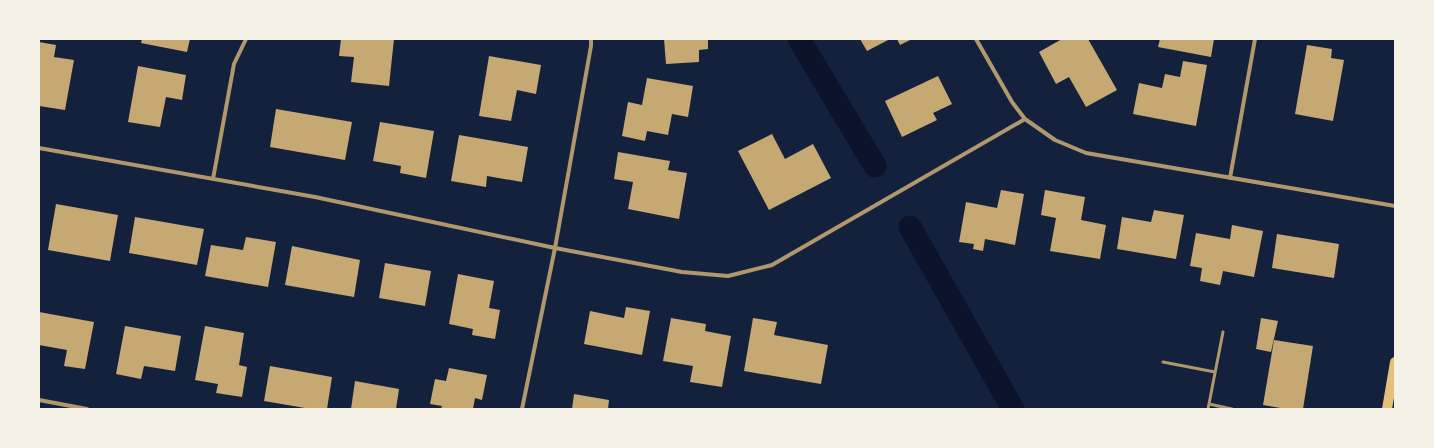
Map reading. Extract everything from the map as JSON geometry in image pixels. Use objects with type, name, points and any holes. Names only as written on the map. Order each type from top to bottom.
[{"type":"main road","points":[[1387,409],[1395,362]]},
{"type":"street","points":[[213,179],[234,64],[246,39]]},
{"type":"street","points":[[522,409],[555,248],[591,39]]},
{"type":"street","points":[[976,39],[1012,102],[1025,120],[1055,140],[1086,153],[1395,206]]},
{"type":"street","points":[[1230,178],[1256,39]]},
{"type":"street","points":[[39,148],[315,197],[555,248],[682,272],[728,276],[772,265],[1025,120]]},
{"type":"street","points":[[39,400],[87,409]]},
{"type":"lane","points":[[1208,409],[1223,332]]},
{"type":"lane","points":[[1162,362],[1215,372]]},
{"type":"lane","points":[[1209,404],[1232,409]]},
{"type":"building","points":[[142,39],[190,39],[187,52],[141,43]]},
{"type":"building","points":[[341,39],[394,39],[389,86],[351,82],[354,57],[339,56]]},
{"type":"building","points":[[664,39],[708,39],[708,49],[699,50],[699,62],[666,64]]},
{"type":"building","points":[[860,39],[890,39],[867,51]]},
{"type":"building","points":[[897,39],[912,39],[900,45]]},
{"type":"building","points":[[1062,39],[1088,39],[1117,90],[1086,107],[1069,77],[1056,84],[1039,52]]},
{"type":"building","points":[[1160,39],[1214,39],[1211,57],[1158,47]]},
{"type":"building","points":[[39,42],[56,45],[54,57],[74,60],[65,110],[39,106]]},
{"type":"building","points":[[1307,45],[1332,49],[1331,58],[1344,60],[1333,121],[1295,114]]},
{"type":"building","points":[[489,56],[541,65],[536,94],[517,90],[511,121],[479,116]]},
{"type":"building","points":[[1183,61],[1207,65],[1196,126],[1133,114],[1139,83],[1162,88],[1165,74],[1180,77]]},
{"type":"building","points":[[138,66],[186,75],[182,100],[166,97],[160,127],[128,122]]},
{"type":"building","points":[[938,76],[952,104],[933,113],[937,120],[902,137],[885,101]]},
{"type":"building","points":[[647,78],[693,86],[688,117],[672,114],[668,135],[647,131],[645,141],[622,136],[628,102],[642,105]]},
{"type":"building","points":[[276,109],[352,122],[345,160],[270,147]]},
{"type":"building","points":[[380,122],[434,131],[426,178],[400,173],[401,166],[373,161]]},
{"type":"building","points":[[772,134],[785,159],[813,144],[831,178],[769,210],[738,151]]},
{"type":"building","points":[[459,135],[528,147],[522,182],[487,176],[486,187],[451,181]]},
{"type":"building","points":[[618,152],[670,161],[668,170],[687,173],[679,219],[628,209],[633,182],[614,179]]},
{"type":"building","points":[[1001,190],[1024,194],[1015,245],[985,239],[983,251],[973,249],[974,244],[959,242],[966,202],[997,208]]},
{"type":"building","points":[[1045,190],[1085,197],[1081,220],[1106,225],[1100,259],[1050,251],[1056,218],[1041,215]]},
{"type":"building","points":[[56,204],[118,215],[110,261],[48,250]]},
{"type":"building","points":[[1154,210],[1184,215],[1176,259],[1117,249],[1122,217],[1151,222]]},
{"type":"building","points":[[135,217],[204,229],[197,265],[129,253]]},
{"type":"building","points":[[1232,225],[1263,231],[1254,277],[1223,271],[1220,285],[1200,281],[1202,268],[1190,266],[1196,233],[1230,239]]},
{"type":"building","points":[[1277,234],[1339,244],[1334,278],[1272,268]]},
{"type":"building","points":[[246,237],[276,242],[268,287],[205,276],[211,245],[243,250]]},
{"type":"building","points":[[292,246],[360,260],[354,297],[285,285]]},
{"type":"building","points":[[385,263],[431,271],[425,306],[379,298]]},
{"type":"building","points":[[458,274],[494,281],[489,308],[500,310],[495,339],[472,335],[473,329],[449,324]]},
{"type":"building","points":[[626,307],[650,311],[642,355],[584,344],[590,311],[624,318]]},
{"type":"building","points":[[39,312],[94,322],[85,369],[64,366],[67,350],[39,345]]},
{"type":"building","points":[[671,318],[706,324],[705,331],[731,336],[722,387],[690,382],[693,366],[663,361]]},
{"type":"building","points":[[753,318],[777,322],[774,335],[828,345],[821,384],[744,371]]},
{"type":"building","points":[[1261,318],[1278,321],[1271,352],[1256,349]]},
{"type":"building","points":[[125,326],[181,336],[175,371],[144,366],[141,379],[116,374]]},
{"type":"building","points":[[205,326],[244,333],[239,365],[247,367],[242,397],[216,393],[218,384],[195,380]]},
{"type":"building","points":[[1274,340],[1313,346],[1303,409],[1287,409],[1263,405]]},
{"type":"building","points":[[270,366],[332,377],[327,409],[311,409],[264,401]]},
{"type":"building","points":[[449,368],[487,375],[482,400],[475,398],[473,409],[441,409],[442,406],[430,404],[435,379],[446,381]]},
{"type":"building","points":[[355,381],[399,389],[396,409],[351,409]]},
{"type":"building","points":[[574,394],[609,400],[608,409],[572,409]]},
{"type":"waterway","points":[[799,39],[875,166]]},
{"type":"waterway","points":[[910,227],[1013,409]]}]
